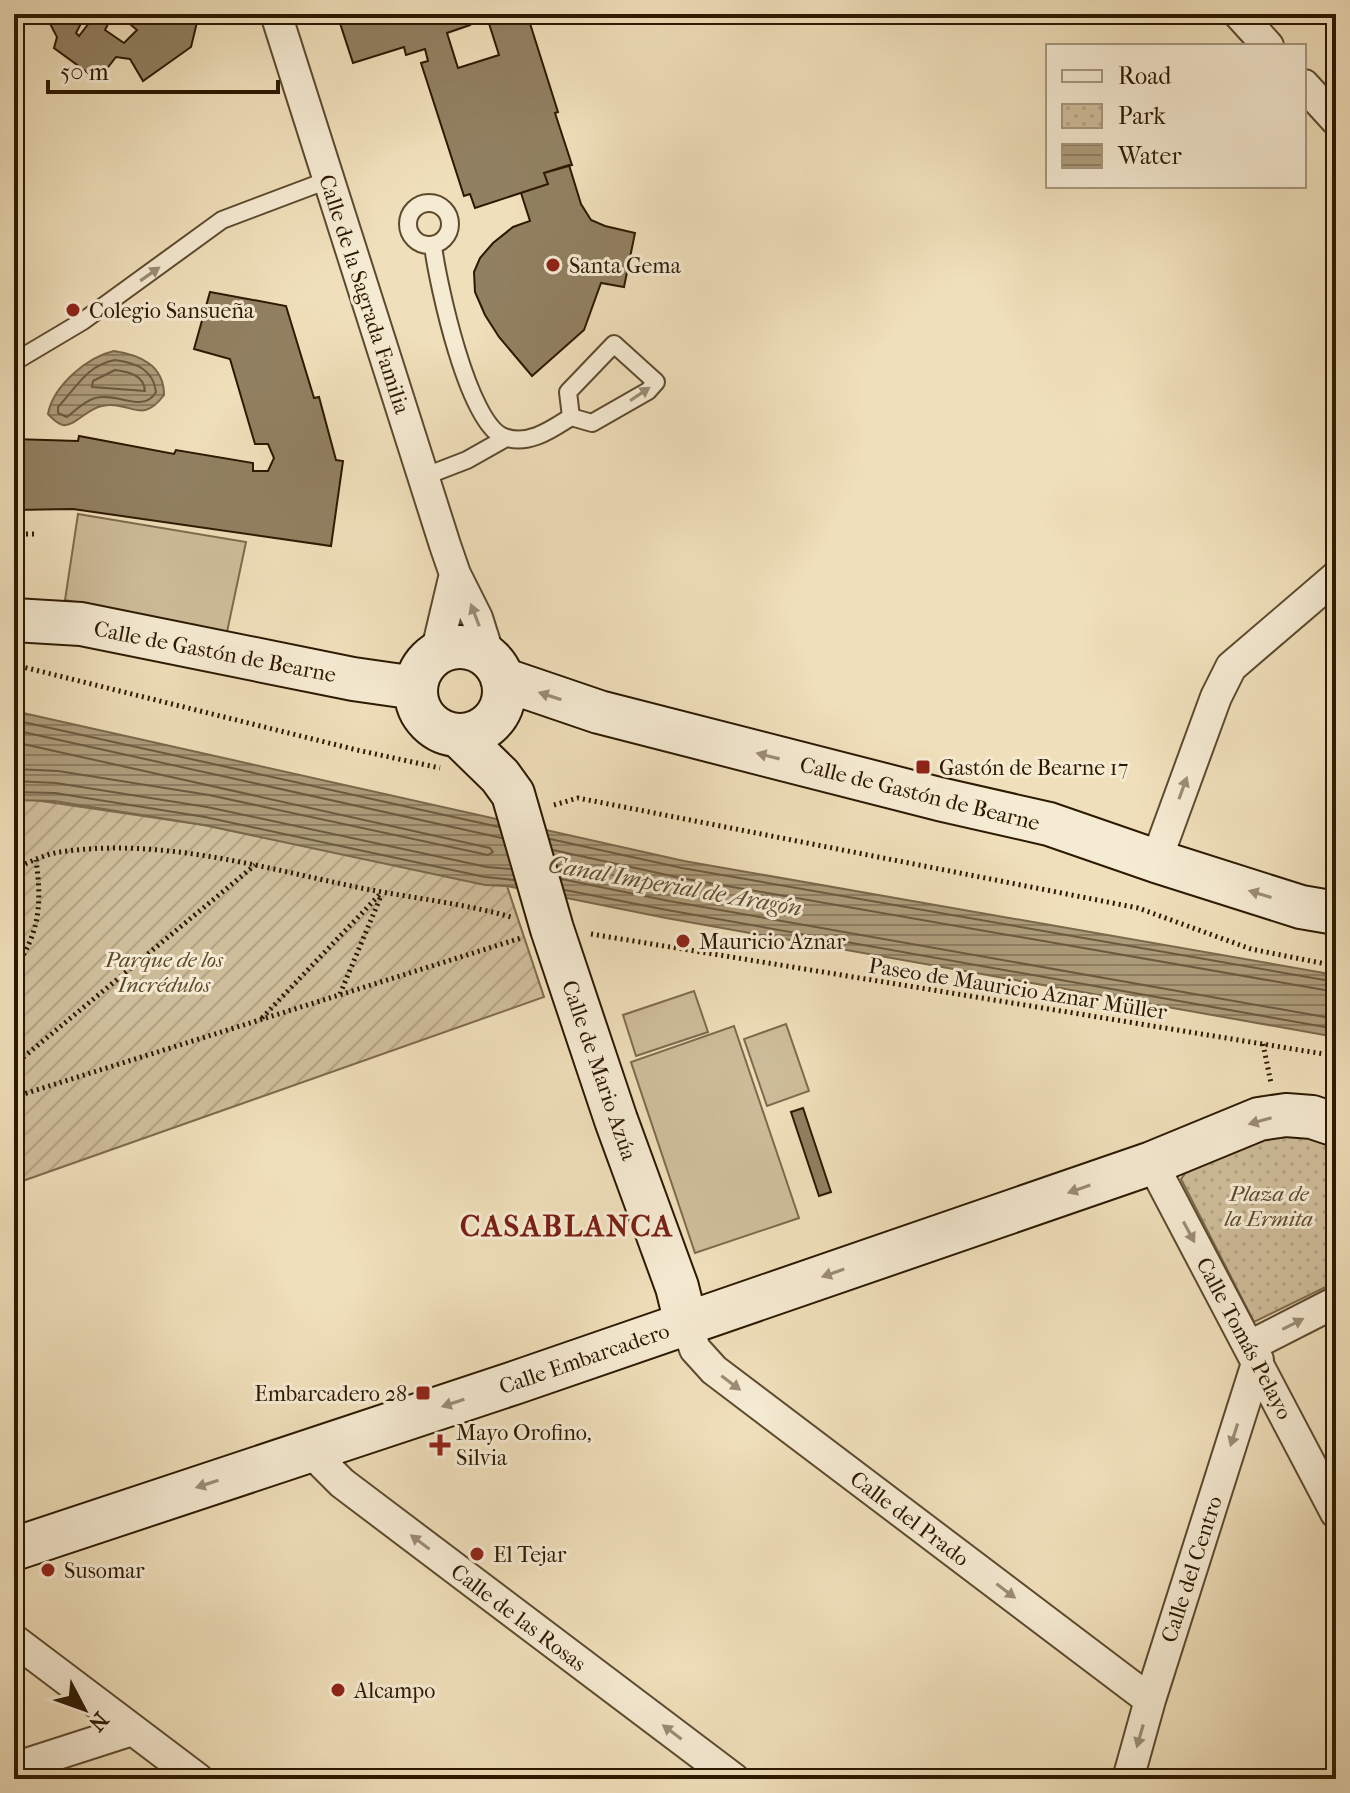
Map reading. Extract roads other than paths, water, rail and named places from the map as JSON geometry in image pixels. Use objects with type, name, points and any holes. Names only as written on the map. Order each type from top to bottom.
[{"type":"street","name":"Calle de la Sagrada Familia","points":[[276,14],[455,574],[477,618],[498,680]]},
{"type":"street","points":[[1239,14],[1266,44]]},
{"type":"street","points":[[1306,87],[1336,120]]},
{"type":"street","points":[[426,671],[449,648],[463,647],[478,651],[498,680],[489,724],[453,752],[418,706],[426,671],[455,574]]},
{"type":"street","points":[[1156,861],[1216,697],[1231,667],[1336,577]]},
{"type":"street","name":"Calle de Gastón de Bearne","points":[[14,620],[81,624],[353,679],[426,671]]},
{"type":"street","name":"Calle de Gastón de Bearne","points":[[498,680],[614,716],[1049,824],[1301,907],[1336,913]]},
{"type":"street","name":"Calle de Mario Azúa","points":[[498,680],[520,770],[520,818]]},
{"type":"street","name":"Calle de Mario Azúa","points":[[453,752],[507,785],[616,1120],[677,1287],[686,1323]]},
{"type":"street","name":"Calle Embarcadero","points":[[14,1549],[1152,1163],[1259,1119],[1286,1115],[1312,1117],[1336,1125]]},
{"type":"street","name":"Calle Tomás Pelayo","points":[[1152,1163],[1336,1513]]},
{"type":"street","points":[[1254,1353],[1336,1302]]},
{"type":"street","name":"Calle del Prado","points":[[686,1323],[695,1349],[714,1370],[1150,1700]]},
{"type":"street","name":"Calle del Centro","points":[[1128,1779],[1254,1353]]},
{"type":"street","name":"Calle de las Rosas","points":[[309,1450],[342,1483],[734,1779]]},
{"type":"street","points":[[14,1640],[198,1779]]},
{"type":"street","points":[[14,1768],[132,1730]]},
{"type":"lane","points":[[14,362],[83,321],[222,220],[328,180]]},
{"type":"lane","points":[[433,246],[437,278],[470,392],[491,430],[506,438],[528,439],[545,433],[571,417],[592,423],[648,391],[656,382],[614,344],[568,392],[571,417]]},
{"type":"lane","points":[[423,477],[467,460],[506,438]]},
{"type":"water","points":[[114,351],[149,363],[160,376],[164,395],[156,404],[142,411],[102,406],[67,425],[55,421],[48,414],[64,383],[93,359]]},
{"type":"water","name":"Canal Imperial de Aragón","points":[[14,711],[684,861],[1336,975],[1336,1037],[666,918],[507,886],[485,885],[204,825],[54,801],[14,800]]},
{"type":"place","name":"Santa Gema","points":[[553,265]]},
{"type":"place","name":"Colegio Sansueña","points":[[73,310]]},
{"type":"place","name":"Gastón de Bearne 17","points":[[923,767]]},
{"type":"place","name":"Mauricio Aznar","points":[[683,941]]},
{"type":"place","name":"Embarcadero 28","points":[[423,1393]]},
{"type":"place","name":"Mayo Orofino, Silvia","points":[[440,1445]]},
{"type":"place","name":"El Tejar","points":[[477,1554]]},
{"type":"place","name":"Susomar","points":[[48,1570]]},
{"type":"place","name":"Alcampo","points":[[338,1690]]},
{"type":"district","name":"CASABLANCA","points":[[567,1226]]},
{"type":"park label","name":"Parque de los Incrédulos","points":[[164,972]]},
{"type":"park label","name":"Plaza de la Ermita","points":[[1269,1206]]}]
